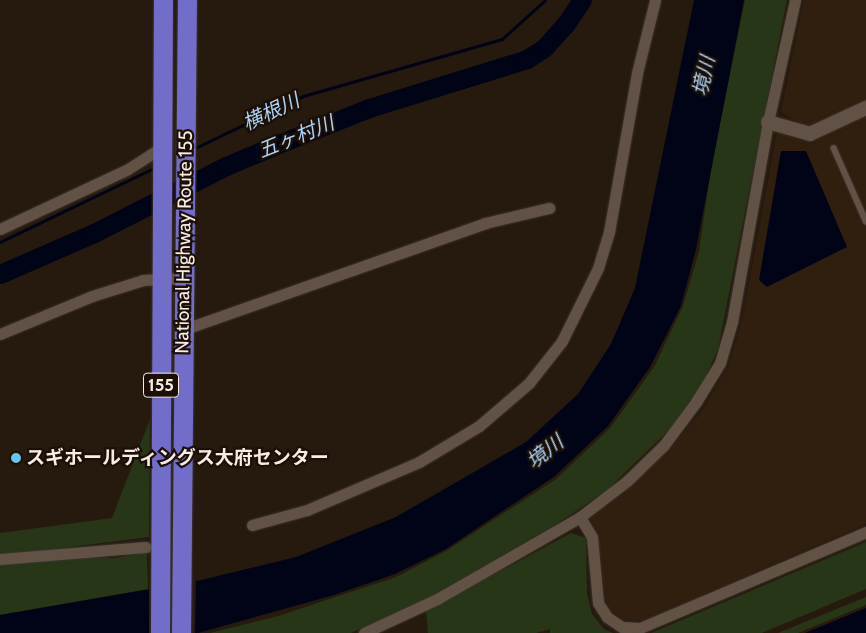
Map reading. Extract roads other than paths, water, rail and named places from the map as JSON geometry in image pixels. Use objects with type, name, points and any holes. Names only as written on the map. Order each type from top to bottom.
[{"type":"highway","name":"National Highway Route 155","points":[[160,633],[153,551],[162,279],[163,0]]},
{"type":"highway","name":"National Highway Route 155","points":[[181,633],[183,534],[182,330],[187,0]]},
{"type":"street","points":[[252,525],[307,510],[420,462],[479,426],[529,384],[562,341],[598,268],[609,232],[637,72],[655,0]]},
{"type":"street","points":[[364,633],[437,600],[580,517],[627,481],[664,445],[696,402],[720,363],[732,322],[768,122],[795,0]]},
{"type":"street","points":[[768,122],[810,134],[866,108]]},
{"type":"street","points":[[0,229],[128,169],[162,149]]},
{"type":"street","points":[[182,330],[486,223],[549,208]]},
{"type":"street","points":[[0,334],[92,296],[143,280],[183,278]]},
{"type":"street","points":[[580,517],[592,537],[598,603],[607,617],[622,627],[640,628],[866,532]]},
{"type":"street","points":[[0,559],[153,551]]},
{"type":"lane","points":[[834,148],[866,221]]},
{"type":"water","name":"境川","points":[[694,0],[744,0],[696,249],[681,306],[650,367],[608,426],[555,476],[446,549],[395,574],[334,595],[198,633],[0,633],[0,615],[197,581],[296,557],[396,517],[526,442],[578,394],[611,344],[635,288]]},
{"type":"water","points":[[781,151],[806,151],[847,247],[767,287],[759,280]]},
{"type":"water","points":[[866,608],[866,633],[805,633],[861,610]]},
{"type":"waterway","name":"横根川","points":[[193,149],[303,96],[502,39],[545,0]]},
{"type":"waterway","name":"五ヶ村川","points":[[0,274],[94,233],[226,166],[271,147],[369,108],[527,59],[544,48],[565,25],[582,0]]},
{"type":"waterway","name":"横根川","points":[[0,242],[156,167]]},
{"type":"place","name":"スギホールディングス大府センター","points":[[16,458]]}]
